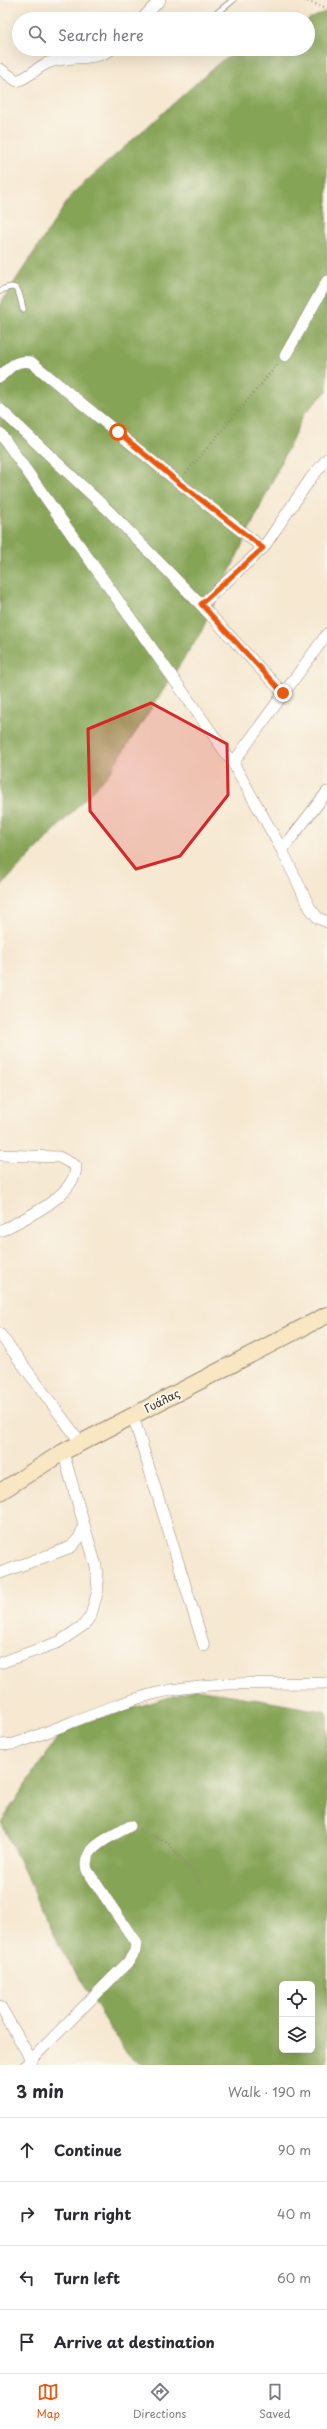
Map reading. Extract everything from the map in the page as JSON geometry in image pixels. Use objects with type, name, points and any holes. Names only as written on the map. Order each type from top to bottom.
[{"type":"street","points":[[149,12],[160,0]]},
{"type":"street","points":[[0,69],[17,81],[25,78],[52,61],[96,56]]},
{"type":"street","points":[[285,356],[327,281]]},
{"type":"street","points":[[0,377],[11,366],[21,360],[31,362],[178,482],[263,548]]},
{"type":"street","points":[[0,409],[109,510],[201,604],[283,693]]},
{"type":"street","points":[[0,433],[233,763],[282,850],[310,908],[318,918],[327,922]]},
{"type":"street","points":[[201,604],[263,548],[311,478],[327,459]]},
{"type":"street","points":[[233,763],[327,634]]},
{"type":"street","points":[[282,850],[327,792]]},
{"type":"street","points":[[0,1155],[59,1157],[76,1166],[76,1175],[69,1186],[46,1206],[0,1231]]},
{"type":"street","name":"Γυάλας","points":[[0,1492],[63,1452],[327,1315]]},
{"type":"street","points":[[0,1334],[81,1443]]},
{"type":"street","points":[[133,1416],[204,1646]]},
{"type":"street","points":[[0,1663],[59,1642],[84,1625],[91,1615],[98,1590],[96,1566],[63,1452]]},
{"type":"street","points":[[0,1573],[71,1547],[79,1538],[84,1526]]},
{"type":"street","points":[[0,1744],[14,1744],[119,1704],[159,1693],[212,1686],[327,1683]]},
{"type":"street","points":[[0,2006],[29,2063],[86,2003],[129,1961],[135,1951],[136,1943],[87,1870],[84,1862],[87,1855],[96,1846],[130,1826]]},
{"type":"lane","points":[[218,12],[233,0]]},
{"type":"lane","points":[[0,291],[7,287],[14,287],[19,295],[23,310]]},
{"type":"path","points":[[304,0],[327,8]]},
{"type":"path","points":[[178,482],[285,356]]},
{"type":"path","points":[[130,1826],[168,1843],[202,1884]]},
{"type":"highlighted area","points":[[151,703],[227,744],[228,795],[180,856],[136,869],[90,811],[88,729]]},
{"type":"green space","points":[[327,11],[327,391],[304,414],[201,632],[108,775],[0,887],[0,304],[73,193],[221,61],[231,56],[315,56],[315,17]]},
{"type":"green space","points":[[197,1689],[327,1712],[327,2065],[144,2065],[127,2054],[61,1949],[1,1822],[63,1729]]},
{"type":"route","points":[[118,432],[178,482],[263,548],[201,604],[283,693]]}]
